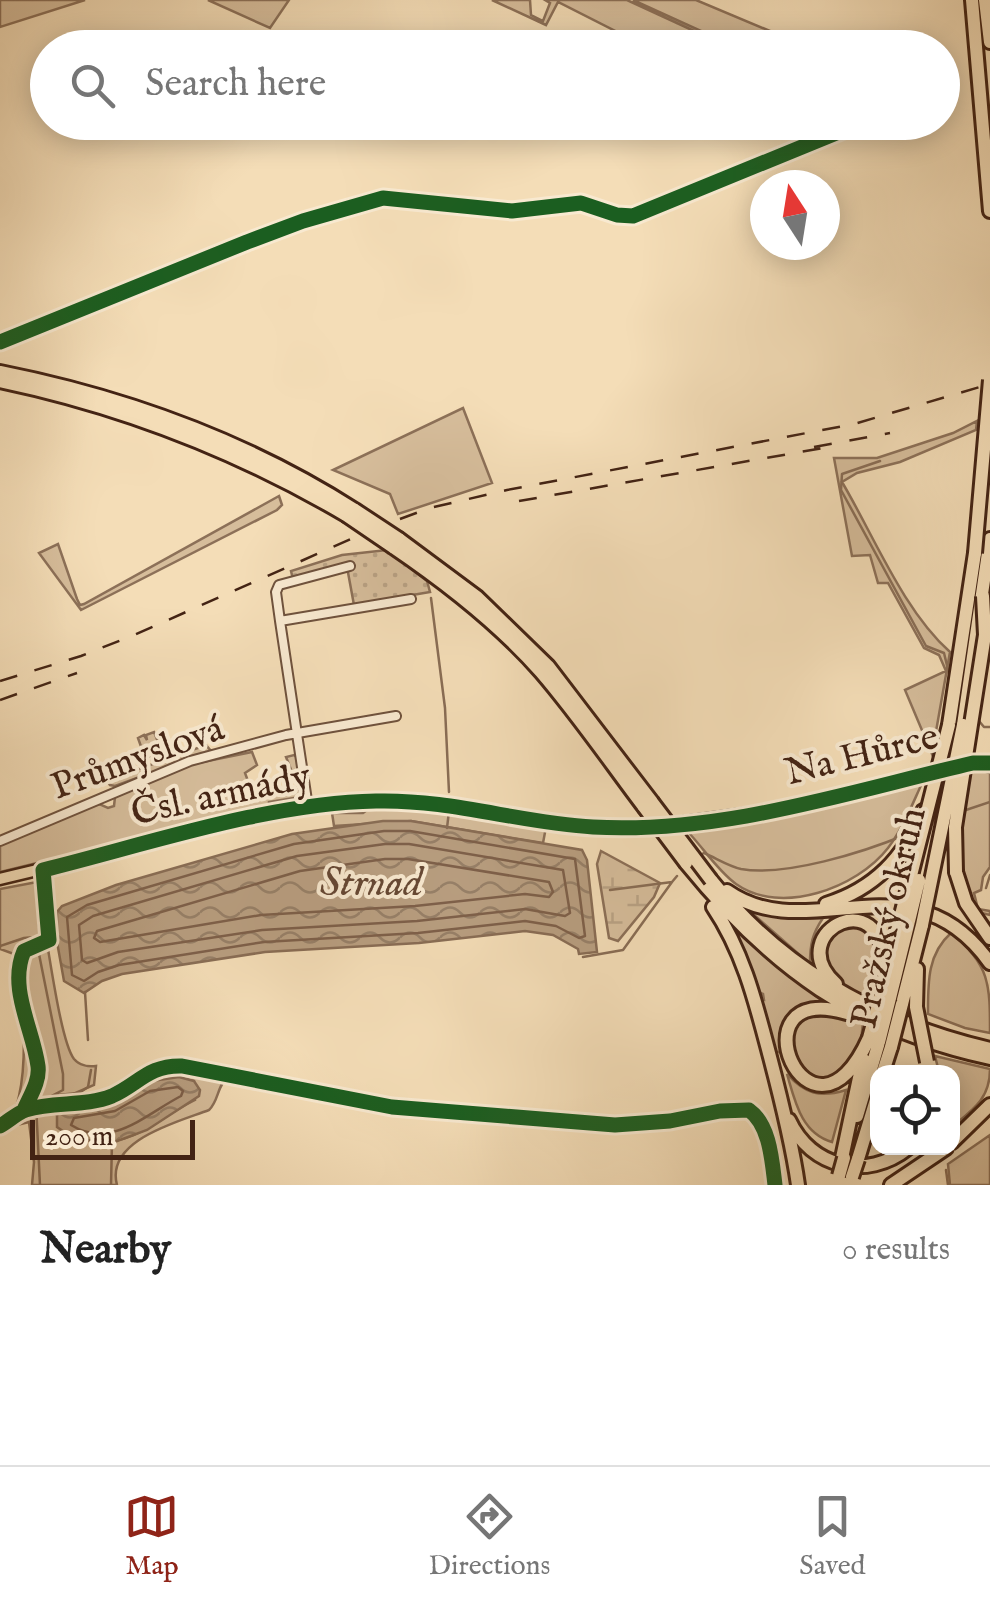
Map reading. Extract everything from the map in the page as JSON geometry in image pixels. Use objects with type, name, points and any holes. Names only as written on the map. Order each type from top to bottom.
[{"type":"highway","points":[[972,0],[990,211]]},
{"type":"highway","points":[[985,0],[990,42]]},
{"type":"highway","points":[[0,372],[76,389],[176,421],[232,444],[396,543],[472,606],[540,671],[648,804],[705,884],[744,966],[778,1090],[798,1185]]},
{"type":"highway","name":"Pražský okruh","points":[[895,996],[950,726],[979,521],[990,380]]},
{"type":"highway","points":[[0,382],[74,398],[176,431],[350,512]]},
{"type":"highway","name":"Pražský okruh","points":[[844,1181],[880,1042],[918,942],[910,921],[955,770],[990,539]]},
{"type":"highway","points":[[983,596],[983,652],[954,832],[958,879],[969,908],[990,938]]},
{"type":"highway","points":[[804,910],[852,894],[896,860],[912,835],[950,726]]},
{"type":"highway","points":[[910,921],[933,781]]},
{"type":"highway","points":[[648,804],[686,863],[767,952],[819,991],[875,1021],[922,1040],[990,1058]]},
{"type":"highway","points":[[705,884],[756,907],[804,910],[887,906],[920,911],[963,934],[990,963]]},
{"type":"highway","points":[[705,884],[803,968],[857,1002],[909,1026],[990,1049]]},
{"type":"highway","points":[[857,1002],[832,981],[821,965],[819,946],[832,927],[856,920],[877,931],[885,948],[895,996],[927,1065]]},
{"type":"highway","points":[[875,1021],[828,1008],[812,1010],[791,1025],[786,1050],[793,1068],[812,1082],[840,1079],[880,1042],[895,996]]},
{"type":"highway","name":"Pražský okruh","points":[[880,1042],[883,1065]]},
{"type":"highway","points":[[778,1090],[799,1137],[816,1155],[853,1167],[876,1165],[895,1155]]},
{"type":"highway","points":[[960,1134],[990,1105]]},
{"type":"highway","name":"Pražský okruh","points":[[848,1158],[870,1110]]},
{"type":"highway","points":[[960,1139],[990,1120]]},
{"type":"highway","points":[[891,1185],[935,1155]]},
{"type":"main road","name":"Na Hůrce","points":[[594,827],[692,824],[750,816],[972,763],[990,763]]},
{"type":"main road","name":"Čsl. armády","points":[[0,879],[308,808],[376,800],[469,806],[594,827]]},
{"type":"street","points":[[308,808],[276,592],[279,586],[350,566]]},
{"type":"street","points":[[280,620],[411,600]]},
{"type":"street","name":"Průmyslová","points":[[0,841],[190,761],[298,733],[396,716]]},
{"type":"green space","points":[[0,0],[85,0],[0,27]]},
{"type":"green space","points":[[208,0],[289,0],[270,28]]},
{"type":"green space","points":[[492,0],[530,0],[531,15],[543,21],[550,3],[545,0],[627,0],[692,30],[613,30],[558,2],[546,25]]},
{"type":"green space","points":[[633,0],[696,0],[767,30],[699,30]]},
{"type":"green space","points":[[463,408],[492,483],[398,514],[390,494],[333,470]]},
{"type":"green space","points":[[977,421],[976,430],[842,482],[890,572],[933,635],[950,652],[932,754],[905,690],[946,671],[939,655],[924,648],[888,583],[878,583],[870,555],[852,556],[834,458],[877,458]]},
{"type":"green space","points":[[279,496],[282,505],[277,510],[81,610],[39,553],[58,544],[80,605]]},
{"type":"green space","points":[[387,550],[427,581],[430,592],[354,605],[347,567],[293,579],[291,571],[342,555]]},
{"type":"green space","points":[[154,732],[159,762],[206,745],[211,751],[110,785],[110,772],[122,775],[153,764],[151,757],[144,755],[138,738],[144,735],[147,740],[146,735]]},
{"type":"green space","points":[[252,752],[257,765],[245,773],[255,800],[298,787],[286,757],[294,755],[298,758],[300,797],[0,872],[0,845],[97,803],[108,808],[114,806],[115,797],[188,765]]},
{"type":"green space","points":[[972,768],[990,773],[990,867],[981,890],[974,893],[978,909],[990,911],[990,915],[977,912],[961,859],[964,804]]},
{"type":"green space","points":[[924,779],[888,848],[858,875],[817,893],[774,898],[754,893],[729,879],[689,833],[698,827],[776,815]]},
{"type":"green space","points":[[420,806],[546,827],[543,843],[411,821],[334,826],[332,813]]},
{"type":"green space","points":[[601,851],[660,883],[654,897],[618,941],[609,938],[597,864]]},
{"type":"green space","points":[[37,882],[39,926],[45,932],[69,1050],[78,1063],[96,1066],[94,1085],[64,1098],[57,1115],[73,1138],[125,1138],[195,1100],[194,1081],[174,1078],[146,1083],[119,1096],[144,1076],[182,1067],[227,1073],[209,1110],[147,1135],[122,1156],[116,1169],[117,1185],[32,1185],[34,1162],[29,1122],[13,1126],[22,1081],[23,1004],[14,954],[0,949],[0,889]]},
{"type":"green space","points":[[744,906],[783,916],[823,918],[812,940],[810,964]]},
{"type":"green space","points":[[851,923],[874,932],[881,970],[869,1000],[839,983],[821,953],[824,941]]},
{"type":"green space","points":[[736,931],[822,1001],[789,1016],[782,1030],[780,1052],[774,1052],[759,1000],[764,1000],[763,994],[758,992]]},
{"type":"green space","points":[[951,933],[974,955],[985,977],[990,1033],[928,1014],[933,960]]},
{"type":"green space","points":[[834,1011],[863,1023],[860,1049],[834,1079],[813,1079],[788,1052],[790,1034],[806,1015]]},
{"type":"green space","points":[[935,1056],[990,1069],[984,1095],[960,1120],[960,1065],[937,1065]]},
{"type":"green space","points":[[787,1074],[814,1092],[846,1090],[832,1142],[806,1124]]},
{"type":"green space","points":[[990,1135],[990,1185],[950,1185],[948,1164]]},
{"type":"water","name":"Strnad","points":[[383,821],[411,821],[582,850],[587,860],[597,952],[579,954],[578,949],[553,935],[525,931],[419,943],[265,952],[122,974],[84,993],[64,981],[57,942],[57,912],[62,906],[116,885],[292,834]]},
{"type":"water","points":[[179,1077],[194,1081],[199,1096],[147,1130],[112,1143],[73,1138],[57,1127],[57,1115],[62,1110],[113,1102],[145,1082]]},
{"type":"waterway","points":[[880,461],[842,474],[841,490],[926,646],[944,653],[951,682]]},
{"type":"waterway","points":[[431,598],[445,708],[449,792]]},
{"type":"waterway","points":[[979,721],[990,727]]},
{"type":"waterway","points":[[975,757],[989,757]]},
{"type":"waterway","points":[[901,775],[915,771]]},
{"type":"waterway","points":[[793,801],[825,793]]},
{"type":"waterway","points":[[963,811],[990,802]]},
{"type":"waterway","points":[[447,828],[449,811]]},
{"type":"waterway","points":[[698,856],[704,853],[741,869],[779,869],[847,855],[905,835]]},
{"type":"waterway","points":[[986,888],[990,875]]},
{"type":"waterway","points":[[610,890],[672,882],[677,876]]},
{"type":"waterway","points":[[583,957],[623,950],[672,882]]},
{"type":"waterway","points":[[0,946],[24,938],[57,935]]},
{"type":"waterway","points":[[38,949],[63,1074],[63,1090],[36,1104],[40,1185]]},
{"type":"waterway","points":[[85,992],[88,1040]]},
{"type":"waterway","points":[[80,1098],[79,1093],[88,1087],[91,1070]]},
{"type":"waterway","points":[[57,1095],[79,1093]]},
{"type":"waterway","points":[[111,1185],[112,1142]]},
{"type":"waterway","points":[[946,1170],[948,1185]]},
{"type":"railway","points":[[0,681],[134,635],[378,527],[430,508],[854,424],[990,384]]},
{"type":"railway","points":[[814,447],[890,433]]},
{"type":"railway","points":[[519,501],[829,447]]},
{"type":"railway","points":[[0,700],[77,673]]},
{"type":"cycle path","points":[[0,342],[247,242],[383,198],[512,211],[581,203],[633,216],[819,140]]},
{"type":"cycle path","points":[[24,1110],[38,1072],[20,994],[20,965],[24,951],[49,940],[43,870],[208,826],[335,803],[404,801],[566,825],[642,827],[737,817],[973,763],[990,763]]},
{"type":"cycle path","points":[[0,1126],[26,1110],[102,1099],[152,1072],[182,1066],[392,1107],[615,1125],[749,1110],[766,1134],[775,1185]]}]
